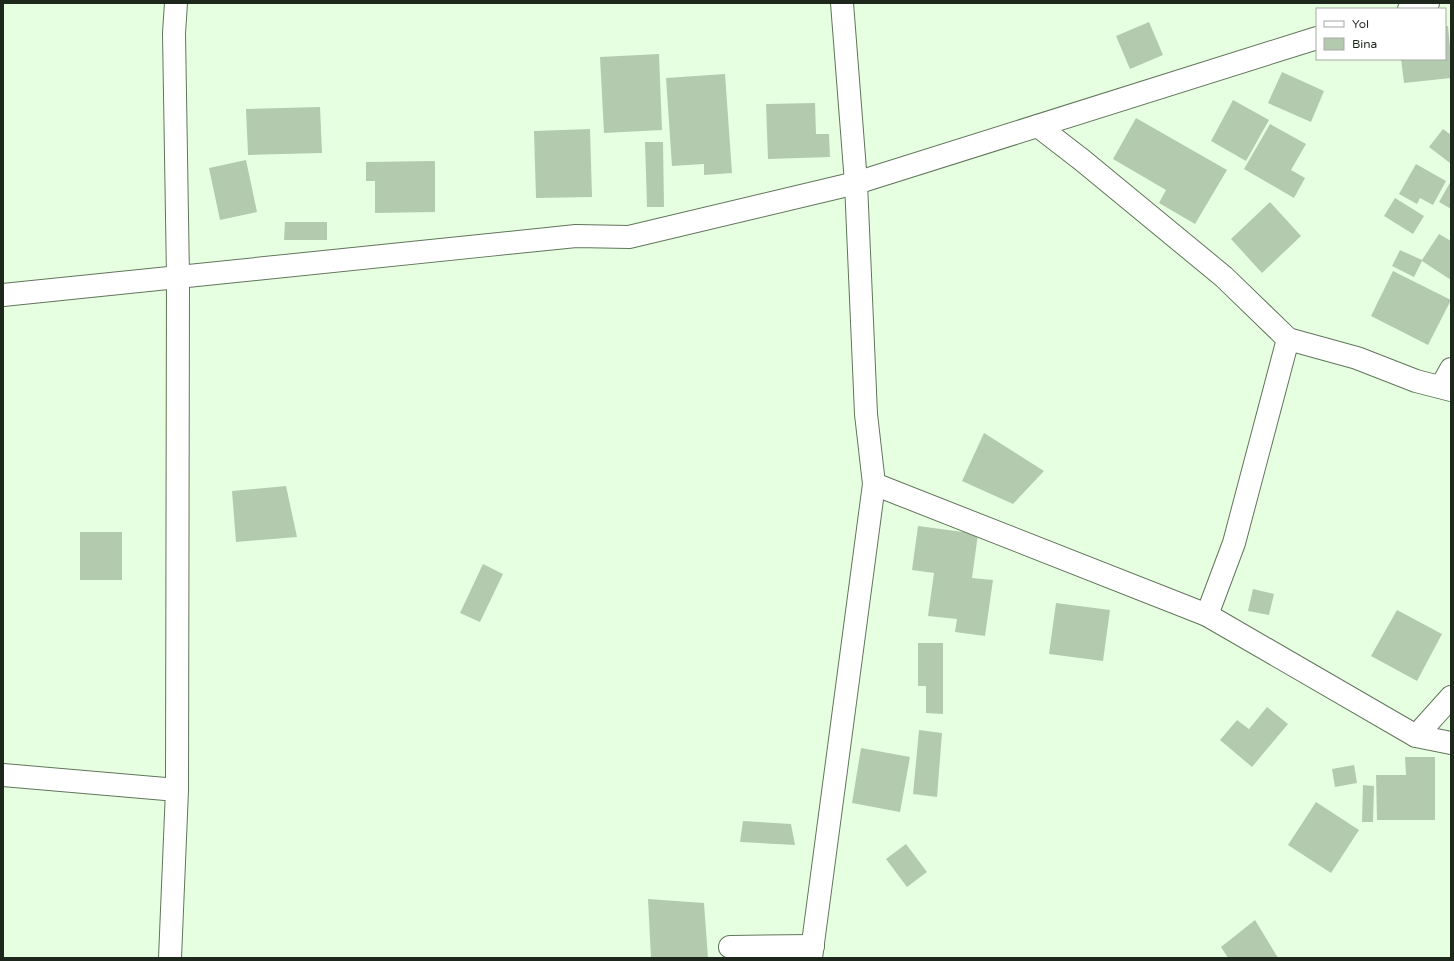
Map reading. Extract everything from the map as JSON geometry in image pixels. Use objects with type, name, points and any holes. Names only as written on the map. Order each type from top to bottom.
[{"type":"street","points":[[170,958],[177,790],[178,278],[174,33],[176,3]]},
{"type":"street","points":[[730,947],[812,952],[874,484],[866,414],[856,183],[842,3]]},
{"type":"street","points":[[1412,8],[1428,3]]},
{"type":"street","points":[[3,295],[576,236],[629,237],[856,183],[1316,38]]},
{"type":"street","points":[[1038,126],[1224,277],[1288,339],[1357,358],[1416,380],[1448,382]]},
{"type":"street","points":[[1207,615],[1234,543],[1288,339]]},
{"type":"street","points":[[874,484],[1207,615],[1416,736],[1451,743]]},
{"type":"street","points":[[1416,736],[1451,696]]},
{"type":"street","points":[[3,776],[177,790]]},
{"type":"building","points":[[1149,22],[1163,55],[1130,69],[1116,36]]},
{"type":"building","points":[[1446,26],[1448,26],[1451,78],[1404,83],[1401,60],[1446,60]]},
{"type":"building","points":[[659,54],[662,130],[604,133],[600,57]]},
{"type":"building","points":[[1282,72],[1324,91],[1311,122],[1268,103]]},
{"type":"building","points":[[725,74],[732,173],[704,175],[704,164],[672,166],[666,78]]},
{"type":"building","points":[[1233,100],[1269,120],[1246,161],[1211,141]]},
{"type":"building","points":[[815,103],[816,134],[829,134],[830,157],[768,159],[766,104]]},
{"type":"building","points":[[320,107],[322,153],[248,155],[246,109]]},
{"type":"building","points":[[1136,118],[1227,170],[1195,224],[1159,203],[1166,190],[1113,159]]},
{"type":"building","points":[[1270,124],[1306,144],[1291,170],[1305,178],[1294,198],[1244,169]]},
{"type":"building","points":[[590,129],[592,197],[536,198],[534,131]]},
{"type":"building","points":[[1443,129],[1451,135],[1450,163],[1429,147]]},
{"type":"building","points":[[645,142],[663,142],[664,207],[647,207]]},
{"type":"building","points":[[246,160],[257,212],[220,220],[209,168]]},
{"type":"building","points":[[435,161],[435,212],[375,213],[375,181],[366,181],[366,162]]},
{"type":"building","points":[[1416,164],[1446,181],[1433,205],[1420,198],[1417,204],[1399,194]]},
{"type":"building","points":[[1451,181],[1451,209],[1439,202]]},
{"type":"building","points":[[1395,198],[1424,216],[1413,234],[1384,216]]},
{"type":"building","points":[[1270,202],[1301,236],[1262,273],[1231,239]]},
{"type":"building","points":[[285,222],[327,222],[327,240],[284,240]]},
{"type":"building","points":[[1439,234],[1451,241],[1451,280],[1422,261],[1414,277],[1392,266],[1400,250],[1422,260]]},
{"type":"building","points":[[1393,271],[1451,300],[1428,345],[1371,316]]},
{"type":"building","points":[[984,433],[1044,471],[1013,504],[962,481]]},
{"type":"building","points":[[286,486],[297,537],[236,542],[232,491]]},
{"type":"building","points":[[918,526],[978,534],[972,578],[993,580],[985,636],[955,632],[957,619],[928,616],[934,573],[912,570]]},
{"type":"building","points":[[80,532],[122,532],[122,580],[80,580]]},
{"type":"building","points":[[483,564],[503,574],[480,622],[460,613]]},
{"type":"building","points":[[1253,589],[1274,594],[1269,615],[1248,611]]},
{"type":"building","points":[[1056,603],[1110,610],[1103,661],[1049,654]]},
{"type":"building","points":[[1397,610],[1442,634],[1417,681],[1371,656]]},
{"type":"building","points":[[918,643],[943,643],[943,714],[926,713],[926,686],[918,686]]},
{"type":"building","points":[[1267,707],[1288,724],[1252,767],[1220,740],[1237,720],[1249,729]]},
{"type":"building","points":[[919,730],[942,733],[937,797],[913,794]]},
{"type":"building","points":[[861,748],[910,757],[900,812],[852,803]]},
{"type":"building","points":[[1405,757],[1435,757],[1435,820],[1377,820],[1376,775],[1406,775]]},
{"type":"building","points":[[1354,765],[1357,783],[1335,787],[1332,769]]},
{"type":"building","points":[[1363,785],[1374,786],[1373,822],[1362,822]]},
{"type":"building","points":[[1316,802],[1359,830],[1331,873],[1288,845]]},
{"type":"building","points":[[743,821],[791,824],[795,845],[740,842]]},
{"type":"building","points":[[906,844],[927,872],[907,887],[886,859]]},
{"type":"building","points":[[648,899],[704,903],[708,958],[651,958]]},
{"type":"building","points":[[1255,920],[1278,958],[1228,958],[1221,947]]}]
